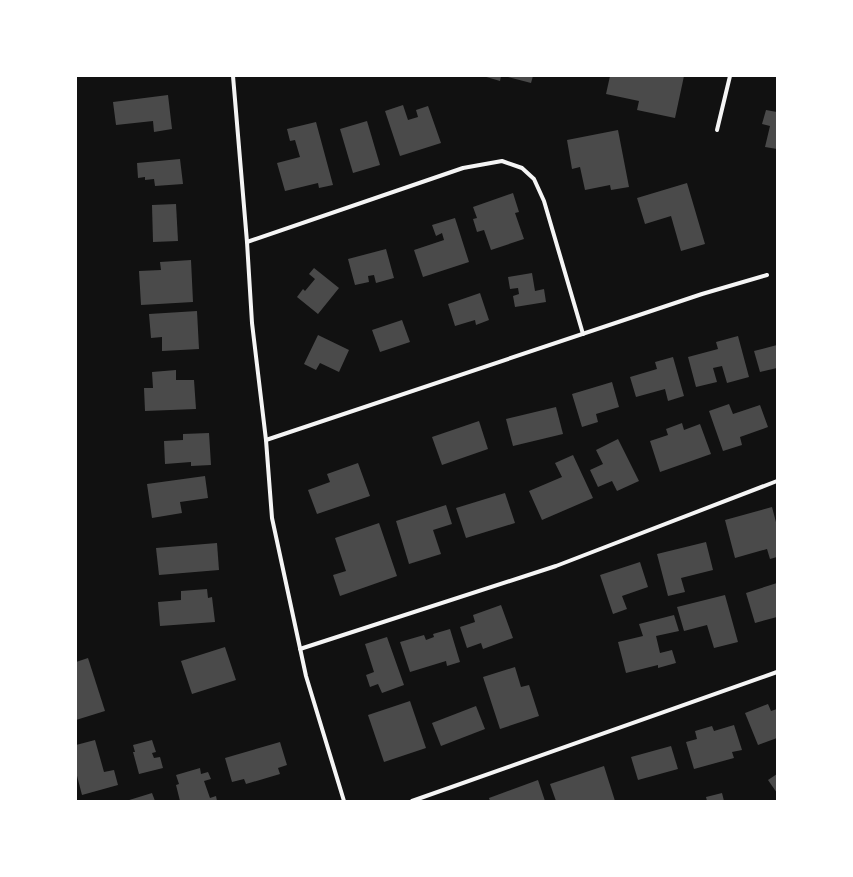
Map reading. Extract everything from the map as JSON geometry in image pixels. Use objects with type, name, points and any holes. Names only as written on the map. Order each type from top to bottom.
[{"type":"street","points":[[233,76],[247,242],[252,323],[266,440],[272,518],[306,676],[344,801]]},
{"type":"street","points":[[717,130],[730,76]]},
{"type":"street","points":[[247,242],[463,168],[502,161],[522,168],[534,179],[544,201],[583,334]]},
{"type":"street","points":[[266,440],[702,294],[767,275]]},
{"type":"street","points":[[300,649],[556,566],[777,481]]},
{"type":"street","points":[[412,801],[777,672]]},
{"type":"building","points":[[483,76],[501,76],[500,81]]},
{"type":"building","points":[[504,76],[533,76],[531,83]]},
{"type":"building","points":[[610,76],[684,76],[675,118],[637,110],[639,101],[606,94]]},
{"type":"building","points":[[168,95],[172,129],[154,132],[153,121],[116,125],[113,102]]},
{"type":"building","points":[[403,105],[408,120],[418,117],[416,110],[428,106],[441,143],[400,156],[385,111]]},
{"type":"building","points":[[766,110],[777,112],[777,149],[765,147],[770,126],[762,124]]},
{"type":"building","points":[[367,121],[380,165],[353,173],[340,129]]},
{"type":"building","points":[[316,122],[333,185],[319,188],[318,183],[285,191],[277,163],[300,157],[295,140],[290,141],[287,129]]},
{"type":"building","points":[[618,130],[629,187],[611,190],[610,185],[585,190],[580,167],[572,169],[567,140]]},
{"type":"building","points":[[180,159],[183,184],[155,186],[154,179],[145,180],[145,177],[138,178],[137,163]]},
{"type":"building","points":[[687,183],[705,244],[681,251],[671,216],[645,224],[637,198]]},
{"type":"building","points":[[513,193],[519,212],[515,213],[524,239],[491,250],[484,230],[477,232],[473,219],[477,218],[473,207]]},
{"type":"building","points":[[176,204],[178,241],[153,242],[152,205]]},
{"type":"building","points":[[455,218],[469,262],[423,277],[414,250],[444,240],[442,233],[436,236],[432,225]]},
{"type":"building","points":[[386,249],[394,278],[376,283],[374,275],[368,276],[369,282],[355,285],[348,259]]},
{"type":"building","points":[[191,260],[193,302],[141,305],[139,271],[161,270],[160,262]]},
{"type":"building","points":[[314,268],[339,288],[318,314],[297,297],[303,289],[305,291],[315,279],[309,274]]},
{"type":"building","points":[[532,273],[535,291],[544,289],[546,302],[515,307],[513,296],[519,294],[518,288],[510,289],[508,277]]},
{"type":"building","points":[[480,293],[489,320],[476,325],[475,320],[455,326],[448,304]]},
{"type":"building","points":[[197,311],[199,349],[162,351],[162,337],[151,338],[149,314]]},
{"type":"building","points":[[402,320],[410,342],[380,352],[372,330]]},
{"type":"building","points":[[318,335],[349,350],[339,372],[320,363],[316,370],[304,364]]},
{"type":"building","points":[[738,336],[749,377],[727,383],[722,366],[713,368],[717,382],[696,387],[688,357],[718,349],[716,342]]},
{"type":"building","points":[[777,345],[777,368],[760,372],[754,351]]},
{"type":"building","points":[[673,357],[684,396],[668,401],[665,389],[636,397],[630,377],[657,369],[655,362]]},
{"type":"building","points":[[176,370],[176,380],[194,380],[196,409],[145,411],[144,388],[153,388],[152,372]]},
{"type":"building","points":[[612,382],[619,407],[596,414],[598,422],[582,427],[572,394]]},
{"type":"building","points":[[729,404],[733,414],[760,405],[768,427],[740,437],[742,445],[723,451],[709,411]]},
{"type":"building","points":[[556,407],[563,434],[513,446],[506,419]]},
{"type":"building","points":[[479,421],[488,449],[442,465],[432,437]]},
{"type":"building","points":[[682,423],[684,430],[700,424],[711,454],[660,472],[650,441],[668,435],[666,429]]},
{"type":"building","points":[[209,433],[211,465],[191,466],[191,462],[165,464],[164,441],[183,440],[183,434]]},
{"type":"building","points":[[618,439],[639,481],[617,491],[612,481],[598,487],[590,470],[603,464],[596,450]]},
{"type":"building","points":[[573,455],[593,498],[542,520],[529,491],[562,477],[555,463]]},
{"type":"building","points":[[358,463],[370,496],[317,514],[308,490],[330,482],[327,474]]},
{"type":"building","points":[[205,476],[208,498],[180,502],[182,513],[152,518],[147,484]]},
{"type":"building","points":[[505,493],[515,523],[466,538],[456,508]]},
{"type":"building","points":[[446,505],[452,524],[433,530],[441,554],[409,564],[396,521]]},
{"type":"building","points":[[772,507],[777,526],[777,557],[770,559],[767,549],[735,558],[725,520]]},
{"type":"building","points":[[379,523],[397,576],[340,596],[333,575],[346,571],[335,538]]},
{"type":"building","points":[[706,542],[713,570],[681,578],[685,592],[668,596],[657,554]]},
{"type":"building","points":[[217,543],[219,570],[159,575],[156,548]]},
{"type":"building","points":[[640,562],[648,587],[622,596],[627,609],[613,614],[600,575]]},
{"type":"building","points":[[777,583],[777,617],[755,623],[746,593]]},
{"type":"building","points":[[207,589],[208,598],[212,597],[215,622],[160,626],[158,602],[181,600],[181,591]]},
{"type":"building","points":[[725,595],[738,642],[714,648],[707,625],[684,631],[677,607]]},
{"type":"building","points":[[501,605],[513,638],[483,649],[481,643],[467,648],[460,627],[475,622],[473,615]]},
{"type":"building","points":[[674,615],[679,631],[656,636],[660,653],[672,650],[676,663],[658,668],[658,665],[626,673],[618,642],[643,636],[639,624]]},
{"type":"building","points":[[450,629],[460,662],[447,666],[446,661],[410,672],[400,642],[424,635],[426,640],[434,637],[433,634]]},
{"type":"building","points":[[387,637],[404,685],[382,693],[378,684],[370,687],[366,675],[374,672],[365,644]]},
{"type":"building","points":[[225,647],[236,680],[192,694],[181,661]]},
{"type":"building","points":[[88,658],[105,711],[76,720],[76,662]]},
{"type":"building","points":[[515,667],[521,687],[529,685],[539,716],[500,729],[483,677]]},
{"type":"building","points":[[410,701],[426,748],[384,762],[368,715]]},
{"type":"building","points":[[768,704],[771,711],[777,709],[777,738],[758,745],[745,713]]},
{"type":"building","points":[[476,706],[485,729],[441,746],[432,723]]},
{"type":"building","points":[[734,725],[742,750],[732,752],[734,758],[694,769],[686,742],[697,739],[695,731],[712,726],[714,731]]},
{"type":"building","points":[[95,740],[104,772],[114,770],[118,785],[82,795],[76,772],[76,745]]},
{"type":"building","points":[[152,740],[156,752],[152,753],[154,758],[160,757],[163,768],[139,774],[133,752],[135,752],[133,745]]},
{"type":"building","points":[[280,742],[287,765],[278,768],[280,774],[246,784],[244,779],[232,782],[225,758]]},
{"type":"building","points":[[671,746],[678,769],[638,780],[631,757]]},
{"type":"building","points":[[604,766],[615,801],[556,801],[550,784]]},
{"type":"building","points":[[200,768],[201,774],[208,772],[211,779],[204,781],[210,798],[216,796],[217,801],[180,801],[176,785],[179,784],[176,775]]},
{"type":"building","points":[[777,774],[777,793],[768,780]]},
{"type":"building","points":[[538,780],[545,801],[490,801],[489,798]]},
{"type":"building","points":[[152,793],[155,801],[126,801]]},
{"type":"building","points":[[722,793],[724,801],[707,801],[706,797]]}]
